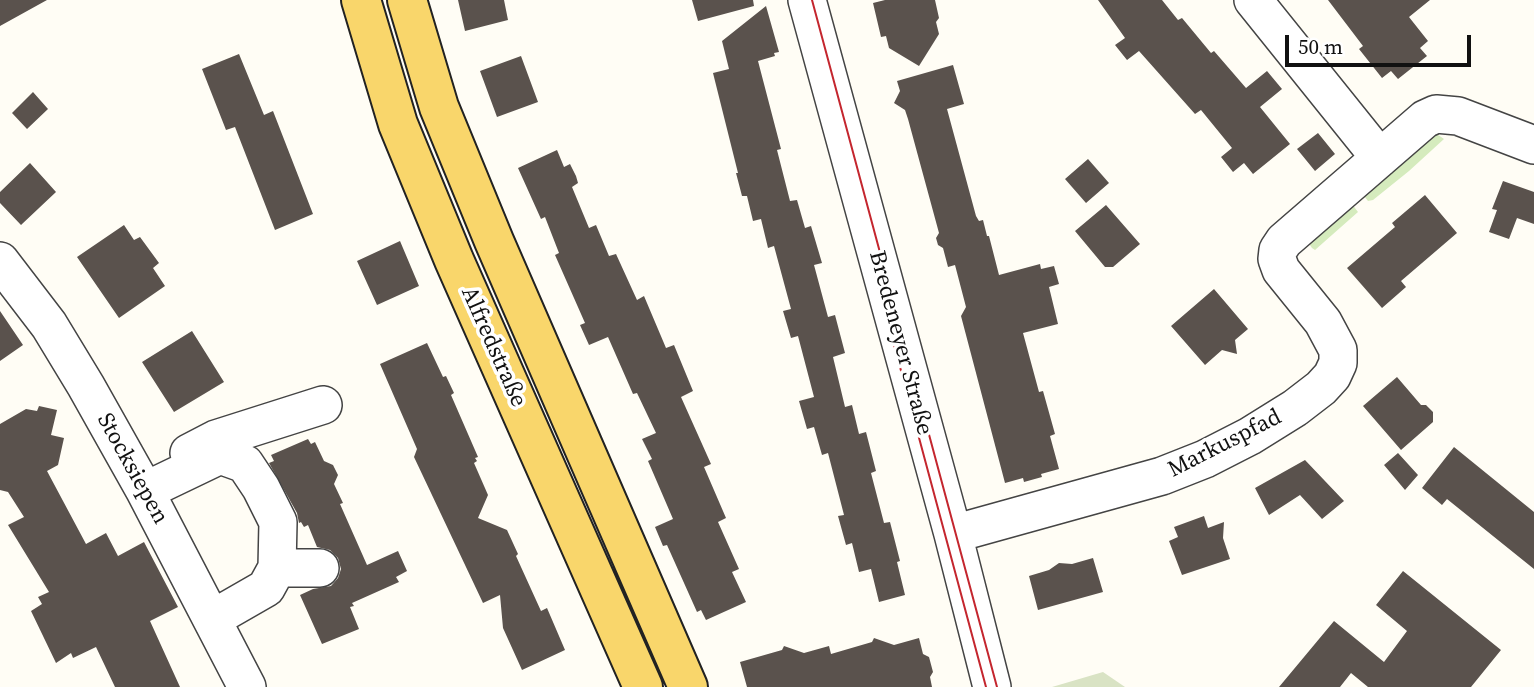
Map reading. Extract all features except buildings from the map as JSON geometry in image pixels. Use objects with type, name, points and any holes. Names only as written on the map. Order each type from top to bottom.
[{"type":"main road","name":"Alfredstraße","points":[[361,0],[398,124],[454,260],[643,687]]},
{"type":"main road","name":"Alfredstraße","points":[[407,0],[444,119],[494,241],[688,687]]},
{"type":"street","name":"Bredeneyer Straße","points":[[807,0],[953,534],[992,687]]},
{"type":"street","points":[[1253,0],[1380,158],[1425,118],[1436,114],[1458,116],[1534,145]]},
{"type":"street","name":"Markuspfad","points":[[953,534],[1162,476],[1205,459],[1250,436],[1321,388],[1332,376],[1338,363],[1338,350],[1323,322],[1281,270],[1277,260],[1278,250],[1294,231],[1380,158]]},
{"type":"street","name":"Stocksiepen","points":[[0,261],[49,326],[86,386],[142,485],[212,619],[242,686]]},
{"type":"street","points":[[142,485],[216,439],[323,405]]},
{"type":"street","points":[[142,485],[220,455],[245,464],[261,488],[278,522],[277,568],[266,588],[212,619]]},
{"type":"street","points":[[277,568],[320,568]]},
{"type":"green space","points":[[1431,130],[1444,139],[1409,171],[1373,200],[1368,201],[1360,191]]},
{"type":"green space","points":[[1349,200],[1358,212],[1315,250],[1312,248],[1305,238]]},
{"type":"green space","points":[[1103,672],[1125,687],[1052,687]]},
{"type":"tram line","points":[[812,0],[997,687]]},
{"type":"tram line","points":[[875,274],[986,687]]}]
